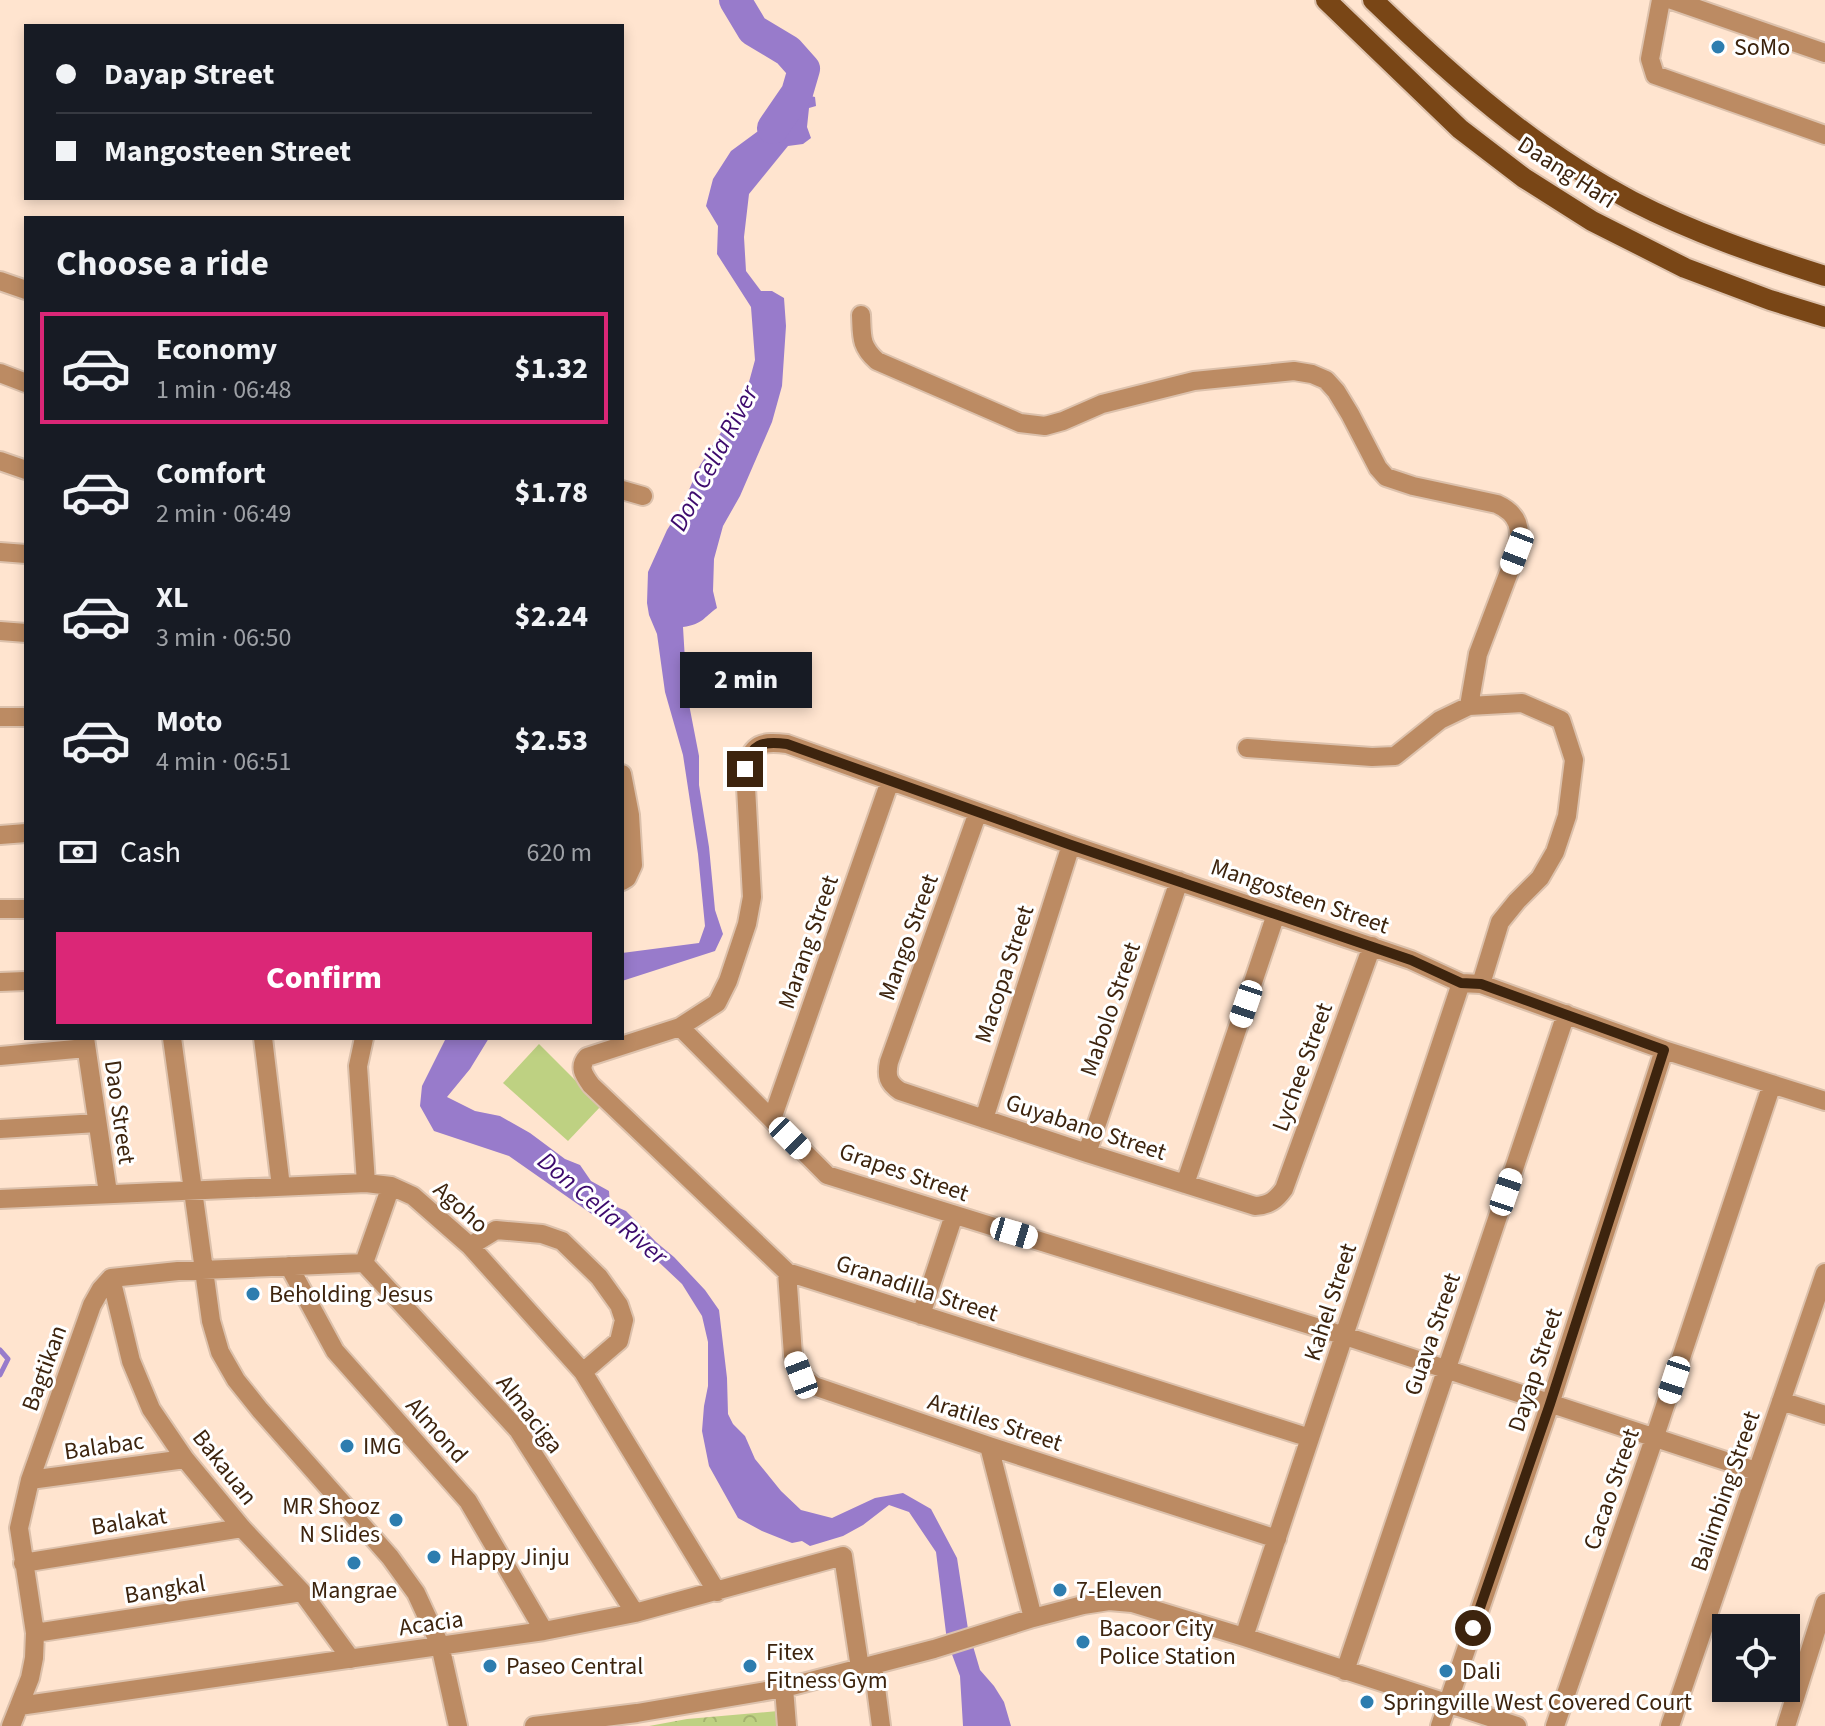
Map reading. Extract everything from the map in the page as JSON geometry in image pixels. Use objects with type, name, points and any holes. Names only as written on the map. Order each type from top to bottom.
[{"type":"main road","name":"Daang Hari","points":[[1326,0],[1460,129],[1524,178],[1592,221],[1685,268],[1825,317]]},
{"type":"main road","name":"Daang Hari","points":[[1373,0],[1445,68],[1506,119],[1592,178],[1633,201],[1720,241],[1825,276]]},
{"type":"street","points":[[1661,0],[1650,59],[1655,75],[1825,135]]},
{"type":"street","points":[[1672,0],[1825,53]]},
{"type":"street","points":[[0,281],[24,289]]},
{"type":"street","points":[[861,315],[862,342],[877,361],[1020,423],[1045,426],[1102,404],[1194,381],[1294,371],[1326,380],[1350,414],[1378,468],[1386,477],[1497,504],[1508,510],[1517,522],[1520,536],[1517,551],[1478,654],[1469,706]]},
{"type":"street","points":[[0,373],[24,382]]},
{"type":"street","points":[[0,461],[24,469]]},
{"type":"street","points":[[624,491],[643,496]]},
{"type":"street","points":[[0,552],[24,554]]},
{"type":"street","points":[[0,631],[24,633]]},
{"type":"street","points":[[1247,748],[1395,756],[1440,720],[1469,706],[1522,703],[1561,720],[1574,760],[1567,816],[1555,852],[1540,878],[1500,922],[1481,984]]},
{"type":"street","points":[[0,717],[24,717]]},
{"type":"street","name":"Mangosteen Street","points":[[680,1027],[717,1003],[728,981],[747,924],[752,897],[745,769],[748,756],[758,745],[770,742],[787,744],[1071,845],[1372,946],[1461,983],[1481,984],[1664,1050],[1825,1101]]},
{"type":"street","name":"Marang Street","points":[[772,1119],[890,781]]},
{"type":"street","points":[[624,794],[633,865],[624,880]]},
{"type":"street","name":"Mango Street","points":[[888,1079],[889,1062],[978,812]]},
{"type":"street","points":[[0,835],[24,833]]},
{"type":"street","name":"Macopa Street","points":[[984,1119],[1071,845]]},
{"type":"street","name":"Mabolo Street","points":[[1087,1153],[1179,881]]},
{"type":"street","points":[[0,909],[24,909]]},
{"type":"street","points":[[1185,1184],[1276,914]]},
{"type":"street","name":"Lychee Street","points":[[1273,1202],[1284,1189],[1372,946]]},
{"type":"street","points":[[0,982],[24,981]]},
{"type":"street","name":"Kahel Street","points":[[1244,1637],[1461,983]]},
{"type":"street","name":"Guava Street","points":[[1345,1671],[1566,1014]]},
{"type":"street","name":"Granadilla Street","points":[[680,1027],[587,1057],[581,1067],[584,1076],[787,1272],[1310,1438]]},
{"type":"street","name":"Grapes Street","points":[[680,1027],[827,1175],[1345,1336],[1756,1471]]},
{"type":"street","points":[[172,1040],[203,1270],[211,1321],[220,1352],[236,1380],[260,1410],[390,1557],[416,1593],[440,1645],[458,1726]]},
{"type":"street","points":[[263,1040],[281,1187]]},
{"type":"street","points":[[364,1040],[358,1066],[366,1183]]},
{"type":"street","points":[[0,1056],[86,1043]]},
{"type":"street","name":"Dao Street","points":[[86,1043],[108,1193]]},
{"type":"street","name":"Dayap Street","points":[[1440,1726],[1550,1404],[1664,1050]]},
{"type":"street","name":"Guyabano Street","points":[[888,1079],[900,1091],[1087,1153],[1255,1206],[1273,1202]]},
{"type":"street","name":"Cacao Street","points":[[1555,1726],[1772,1084]]},
{"type":"street","points":[[0,1129],[97,1123]]},
{"type":"street","name":"Agoho","points":[[2,1197],[366,1183],[391,1186],[413,1196],[470,1246],[583,1372],[717,1592]]},
{"type":"street","points":[[111,1278],[203,1270],[364,1263],[391,1186]]},
{"type":"street","points":[[921,1315],[954,1215]]},
{"type":"street","points":[[470,1246],[496,1230],[542,1234],[562,1241],[599,1277],[619,1305],[624,1320],[619,1341],[583,1372]]},
{"type":"street","name":"Almaciga","points":[[364,1263],[518,1430],[635,1613]]},
{"type":"street","name":"Almond","points":[[289,1266],[335,1351],[468,1501],[544,1631]]},
{"type":"street","name":"Aratiles Street","points":[[787,1272],[793,1355],[801,1375],[814,1386],[1277,1539]]},
{"type":"street","name":"Balimbing Street","points":[[1670,1726],[1781,1401],[1819,1309],[1825,1273]]},
{"type":"street","name":"Bakauan","points":[[111,1278],[131,1361],[151,1409],[185,1459],[242,1528],[302,1592],[351,1659]]},
{"type":"street","name":"Bagtikan","points":[[11,1726],[30,1678],[34,1658],[35,1633],[19,1528],[30,1480],[92,1305],[111,1278]]},
{"type":"street","points":[[1781,1401],[1825,1415]]},
{"type":"street","points":[[989,1446],[1033,1618]]},
{"type":"street","name":"Balabac","points":[[30,1480],[185,1459]]},
{"type":"street","name":"Balakat","points":[[23,1563],[242,1528]]},
{"type":"street","name":"Acacia","points":[[19,1706],[544,1631],[635,1613],[843,1556],[866,1667]]},
{"type":"street","name":"Bangkal","points":[[35,1633],[302,1592]]},
{"type":"street","points":[[534,1726],[637,1713],[784,1688],[934,1649],[1033,1618],[1109,1601],[1132,1603],[1244,1637],[1517,1726]]},
{"type":"street","points":[[1786,1726],[1820,1637],[1825,1603]]},
{"type":"street","points":[[866,1667],[881,1726]]},
{"type":"street","points":[[784,1688],[787,1726]]},
{"type":"green space","points":[[539,1044],[601,1106],[568,1141],[503,1083]]},
{"type":"green space","points":[[778,1711],[780,1726],[649,1726],[687,1719]]},
{"type":"water","points":[[797,93],[815,97],[816,106],[809,108],[807,127],[811,138],[803,144],[788,146],[749,194],[744,237],[746,271],[761,291],[772,291],[784,298],[786,326],[782,386],[772,422],[740,496],[723,526],[714,559],[713,591],[717,608],[699,622],[683,627],[687,694],[699,756],[699,785],[715,910],[723,934],[715,951],[624,980],[624,953],[699,943],[705,926],[683,755],[665,692],[657,634],[647,603],[648,572],[699,467],[749,382],[755,360],[751,307],[717,254],[718,226],[706,206],[713,179],[731,151],[780,115],[786,98]]},
{"type":"water","points":[[445,1040],[488,1040],[470,1069],[447,1097],[475,1111],[500,1116],[565,1159],[580,1165],[591,1181],[609,1191],[610,1204],[626,1211],[705,1290],[719,1310],[728,1414],[745,1436],[755,1459],[801,1510],[832,1518],[875,1498],[903,1493],[931,1509],[957,1558],[968,1629],[980,1670],[1004,1702],[1011,1726],[963,1726],[960,1676],[947,1641],[936,1552],[909,1512],[889,1505],[843,1536],[810,1546],[802,1541],[792,1543],[738,1518],[709,1466],[702,1431],[708,1386],[708,1342],[702,1316],[682,1284],[630,1235],[596,1217],[509,1156],[434,1131],[420,1106],[422,1086]]},
{"type":"waterway","name":"Don Celia River","points":[[735,0],[753,30],[788,51],[804,69],[797,93],[773,128]]},
{"type":"waterway","points":[[0,1350],[8,1359],[0,1375]]},
{"type":"place","name":"SoMo","points":[[1718,47]]},
{"type":"place","name":"Beholding Jesus","points":[[253,1294]]},
{"type":"place","name":"IMG","points":[[347,1446]]},
{"type":"place","name":"MR Shooz N Slides","points":[[396,1520]]},
{"type":"place","name":"Happy Jinju","points":[[434,1557]]},
{"type":"place","name":"Mangrae","points":[[354,1563]]},
{"type":"place","name":"7-Eleven","points":[[1060,1590]]},
{"type":"place","name":"Bacoor City Police Station","points":[[1083,1642]]},
{"type":"place","name":"Paseo Central","points":[[490,1666]]},
{"type":"place","name":"Fitex Fitness Gym","points":[[750,1666]]},
{"type":"place","name":"Dali","points":[[1446,1671]]},
{"type":"place","name":"Springville West Covered Court","points":[[1367,1702]]},
{"type":"route","points":[[745,769],[748,756],[758,745],[770,742],[787,744],[1071,845],[1411,960],[1461,983],[1481,984],[1664,1050],[1550,1404],[1473,1628]]}]
